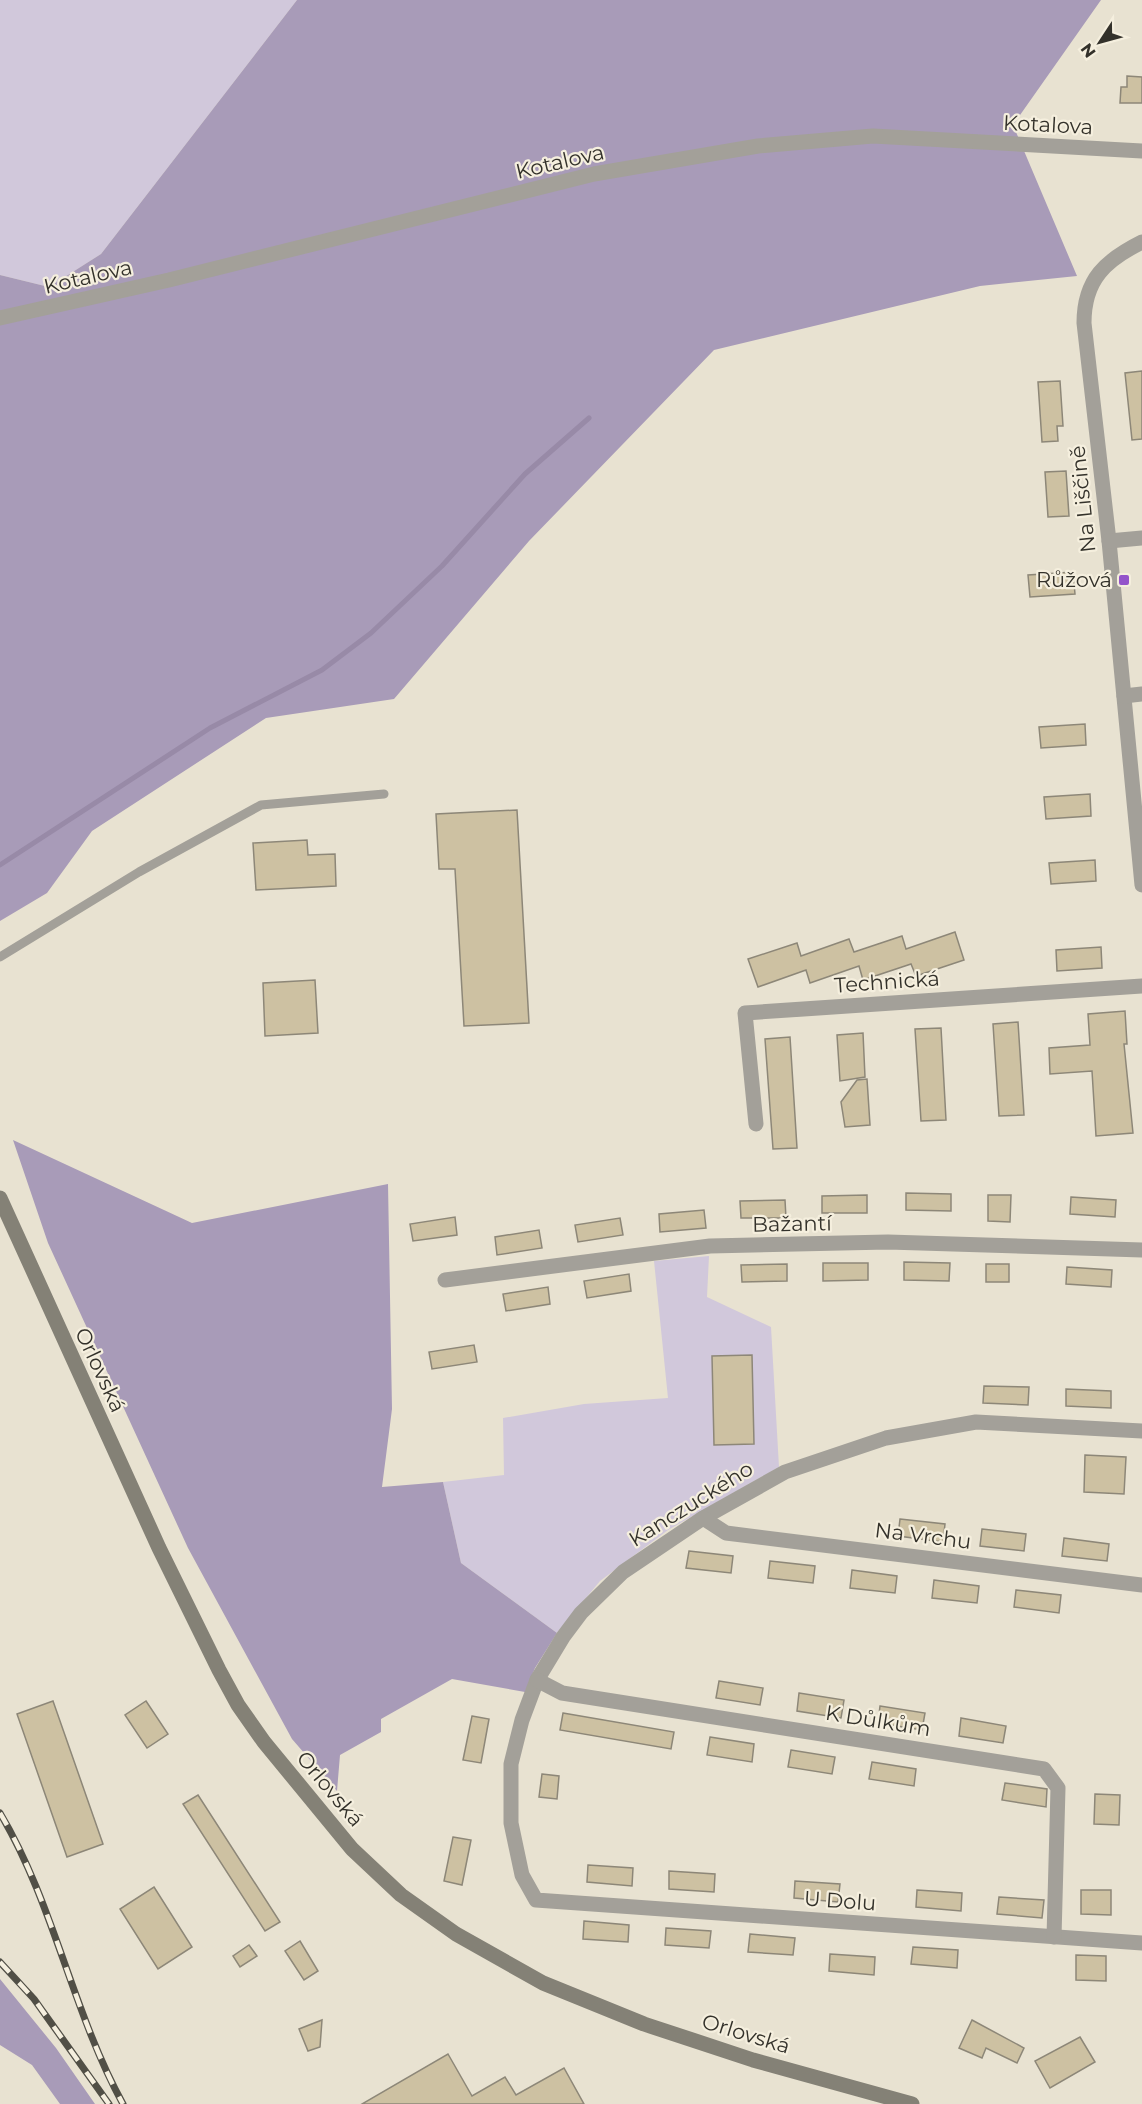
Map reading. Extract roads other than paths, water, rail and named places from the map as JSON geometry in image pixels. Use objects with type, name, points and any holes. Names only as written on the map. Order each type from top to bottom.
[{"type":"main road","name":"Orlovská","points":[[0,1198],[159,1548],[228,1687],[285,1770],[352,1849],[401,1895],[456,1934],[543,1983],[644,2024],[753,2060],[912,2104]]},
{"type":"street","name":"Kotalova","points":[[0,318],[169,280],[594,174],[758,146],[873,136],[1142,151]]},
{"type":"street","name":"Na Liščině","points":[[1142,242],[1116,256],[1101,270],[1089,290],[1084,315],[1139,828],[1142,885]]},
{"type":"street","points":[[1109,541],[1142,538]]},
{"type":"street","points":[[1124,696],[1142,694]]},
{"type":"street","name":"Technická","points":[[756,1124],[745,1013],[1142,986]]},
{"type":"street","name":"Bažantí","points":[[445,1280],[710,1246],[888,1242],[1142,1250]]},
{"type":"street","name":"Kanczuckého","points":[[536,1900],[530,1895],[522,1875],[511,1823],[511,1764],[522,1720],[537,1680],[563,1637],[602,1591],[623,1572],[703,1518],[786,1472],[886,1438],[976,1422],[1142,1431]]},
{"type":"street","name":"Na Vrchu","points":[[703,1518],[726,1533],[1142,1585]]},
{"type":"street","name":"K Důlkům","points":[[537,1680],[562,1693],[1044,1769],[1058,1788],[1054,1936]]},
{"type":"street","name":"U Dolu","points":[[536,1900],[1142,1943]]},
{"type":"lane","points":[[0,957],[139,872],[261,805],[384,794]]},
{"type":"waterway","points":[[0,865],[210,728],[322,670],[371,633],[442,566],[525,474],[589,418]]},
{"type":"railway","points":[[0,1813],[35,1884],[90,2032],[123,2104]]},
{"type":"railway","points":[[0,1962],[34,1999],[109,2104]]},
{"type":"place","name":"Růžová","points":[[1124,580]]}]
